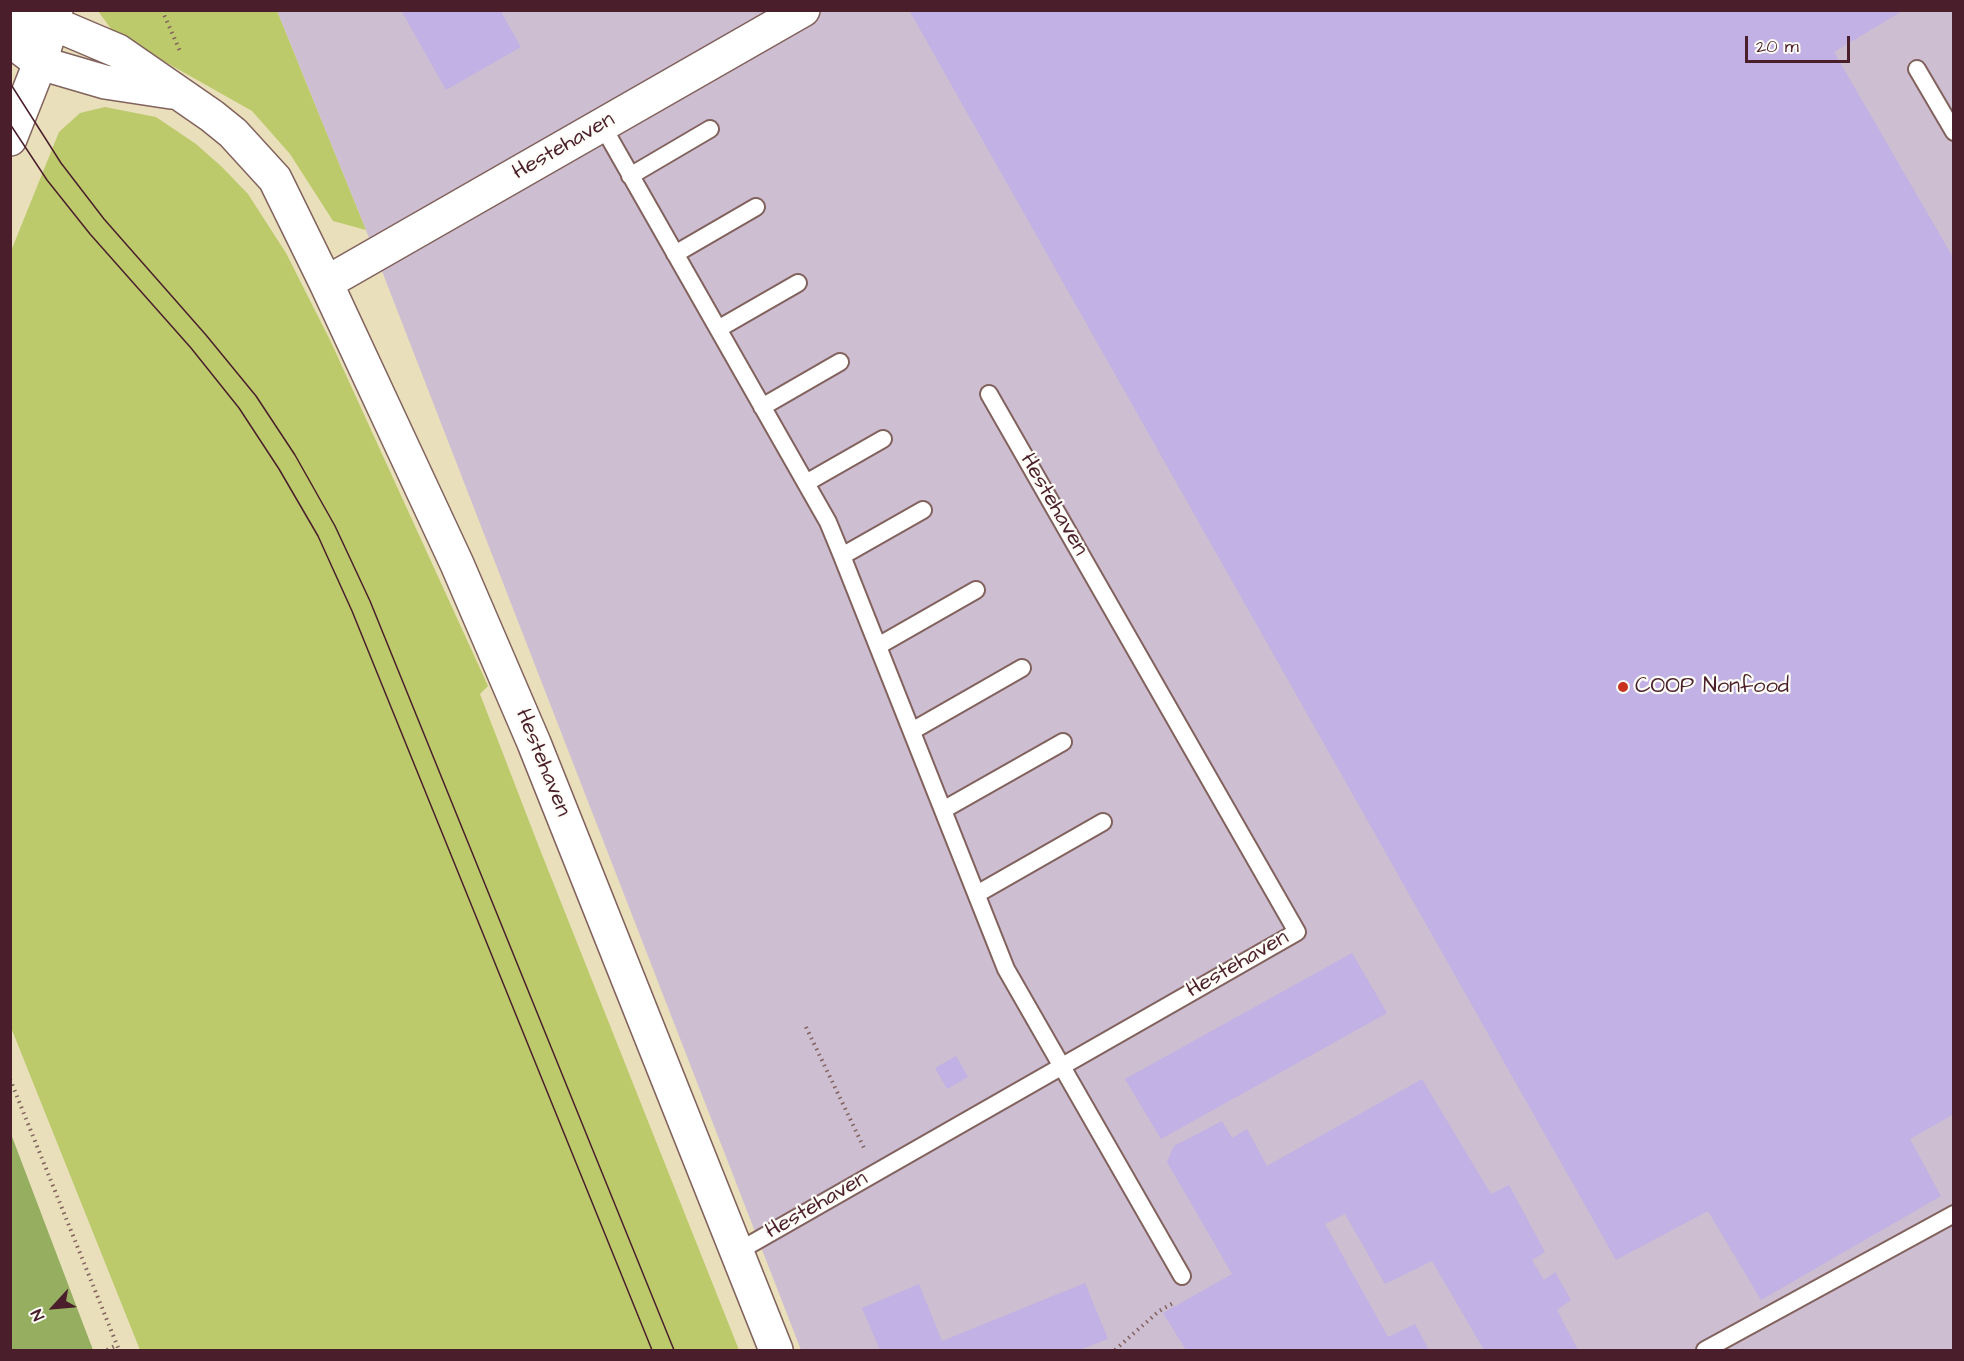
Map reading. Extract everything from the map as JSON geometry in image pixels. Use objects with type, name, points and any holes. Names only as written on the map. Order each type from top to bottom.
[{"type":"street","name":"Hestehaven","points":[[326,283],[802,10]]},
{"type":"street","name":"Hestehaven","points":[[10,19],[54,17],[118,51],[212,116],[233,134],[274,179],[326,283],[458,564],[534,743],[776,1350]]},
{"type":"street","points":[[10,140],[40,63],[54,17]]},
{"type":"street","name":"Hestehaven","points":[[10,40],[40,63],[105,82],[178,93]]},
{"type":"lane","points":[[1917,69],[1953,132]]},
{"type":"lane","points":[[602,125],[828,522],[1006,969],[1182,1276]]},
{"type":"lane","points":[[630,176],[710,129]]},
{"type":"lane","points":[[675,254],[756,207]]},
{"type":"lane","points":[[718,329],[798,283]]},
{"type":"lane","points":[[762,407],[840,362]]},
{"type":"lane","name":"Hestehaven","points":[[737,1252],[1296,932],[989,394]]},
{"type":"lane","points":[[806,483],[883,439]]},
{"type":"lane","points":[[842,556],[923,510]]},
{"type":"lane","points":[[878,645],[976,590]]},
{"type":"lane","points":[[912,731],[1022,668]]},
{"type":"lane","points":[[944,810],[1063,742]]},
{"type":"lane","points":[[977,894],[1103,822]]},
{"type":"lane","points":[[1705,1350],[1953,1214]]},
{"type":"path","points":[[806,1028],[875,1172]]},
{"type":"path","points":[[10,1079],[119,1350]]},
{"type":"path","points":[[1115,1350],[1159,1311],[1191,1293],[1182,1276]]},
{"type":"path","points":[[107,1350],[117,1345]]},
{"type":"shaded area","points":[[277,11],[1953,11],[1953,1350],[801,1350],[366,230]]},
{"type":"green space","points":[[98,11],[277,11],[366,230],[333,221],[290,154],[252,111],[114,33]]},
{"type":"green space","points":[[105,107],[156,117],[196,144],[248,194],[286,253],[330,340],[488,686],[480,694],[739,1350],[140,1350],[10,1025],[11,251],[59,132],[80,113]]},
{"type":"green space","points":[[11,1134],[93,1350],[11,1350]]},
{"type":"building","points":[[401,10],[500,10],[521,47],[446,90]]},
{"type":"building","name":"COOP Nonfood","points":[[909,10],[1904,10],[1834,52],[1954,259],[1954,1114],[1910,1139],[1941,1196],[1761,1300],[1708,1211],[1616,1260]]},
{"type":"building","points":[[1352,953],[1387,1013],[1161,1139],[1125,1079]]},
{"type":"building","points":[[956,1056],[968,1077],[947,1089],[935,1068]]},
{"type":"building","points":[[1422,1079],[1491,1194],[1509,1185],[1545,1252],[1532,1260],[1544,1280],[1555,1272],[1571,1300],[1557,1310],[1578,1350],[1484,1350],[1432,1261],[1385,1284],[1345,1214],[1325,1224],[1388,1337],[1415,1324],[1429,1350],[1186,1350],[1163,1313],[1232,1274],[1167,1162],[1174,1146],[1222,1121],[1232,1138],[1247,1129],[1267,1166]]},
{"type":"building","points":[[1085,1283],[1108,1339],[1079,1350],[880,1350],[862,1308],[919,1284],[942,1341]]},
{"type":"tram line","points":[[10,83],[61,163],[104,219],[206,335],[256,396],[295,455],[335,526],[370,601],[674,1350]]},
{"type":"tram line","points":[[10,124],[47,180],[90,234],[191,348],[239,408],[279,469],[318,536],[352,611],[652,1350]]},
{"type":"place","name":"COOP Nonfood","points":[[1623,687]]}]
